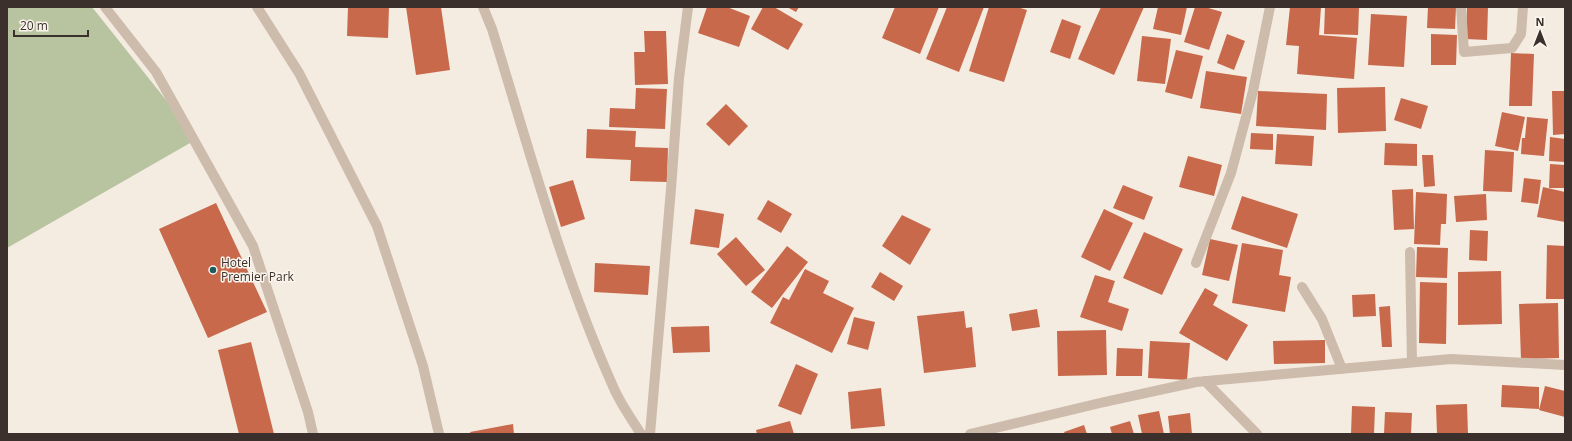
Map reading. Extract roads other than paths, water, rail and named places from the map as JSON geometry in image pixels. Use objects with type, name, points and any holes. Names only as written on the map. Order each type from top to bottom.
[{"type":"street","points":[[105,7],[156,72],[253,246],[308,412],[313,434]]},
{"type":"street","points":[[257,7],[299,73],[377,226],[423,366],[439,434]]},
{"type":"street","points":[[483,7],[492,30],[550,221],[578,299],[612,386],[641,434]]},
{"type":"street","points":[[650,434],[679,78],[688,7]]},
{"type":"street","points":[[1196,263],[1231,173],[1254,91],[1270,7]]},
{"type":"street","points":[[1461,7],[1464,52],[1512,48],[1521,34],[1523,7]]},
{"type":"street","points":[[1410,252],[1412,362]]},
{"type":"street","points":[[1302,287],[1322,319],[1342,369]]},
{"type":"street","points":[[970,434],[1100,403],[1205,381],[1451,359],[1565,365]]},
{"type":"street","points":[[1205,381],[1257,434]]},
{"type":"place","name":"Hotel Premier Park","points":[[213,270]]}]
